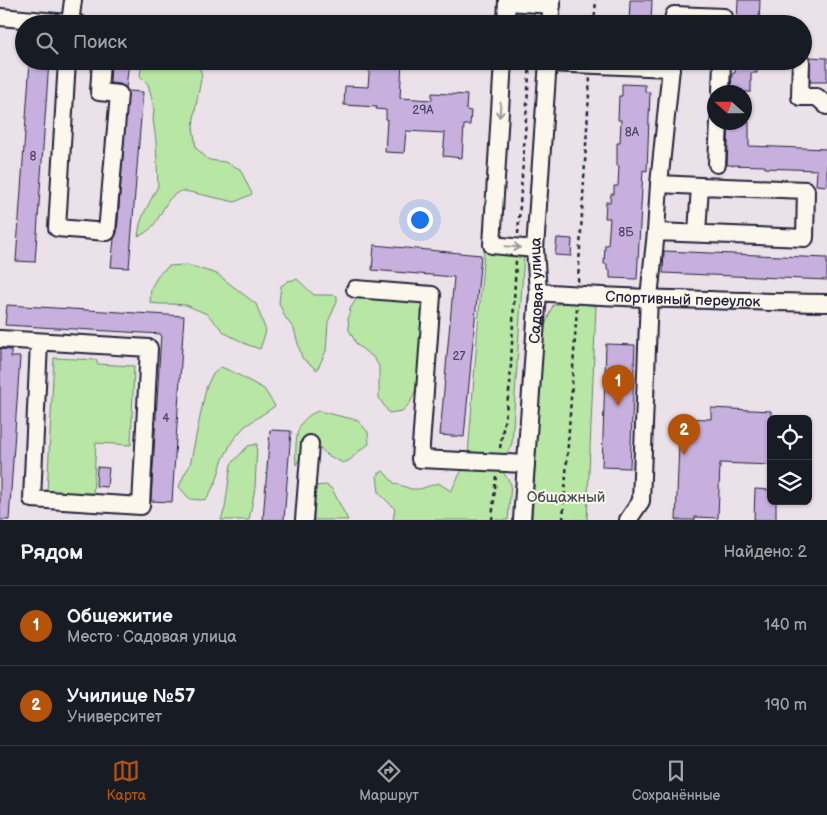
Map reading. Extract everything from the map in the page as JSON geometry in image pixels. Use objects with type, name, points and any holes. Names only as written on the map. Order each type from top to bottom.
[{"type":"street","points":[[73,0],[73,15]]},
{"type":"street","points":[[506,15],[507,1],[552,3]]},
{"type":"street","points":[[0,17],[15,18]]},
{"type":"street","points":[[67,70],[57,228],[106,232],[119,94],[99,92],[100,70]]},
{"type":"street","points":[[502,70],[492,245],[535,249]]},
{"type":"street","name":"Садовая улица","points":[[522,520],[538,292],[535,249],[547,70]]},
{"type":"street","points":[[628,520],[641,501],[649,297],[670,70]]},
{"type":"street","points":[[721,85],[722,70]]},
{"type":"street","points":[[801,70],[800,97],[816,97],[827,106]]},
{"type":"street","points":[[717,164],[719,130]]},
{"type":"street","points":[[656,232],[805,238],[806,190],[659,184]]},
{"type":"street","points":[[697,233],[700,186]]},
{"type":"street","points":[[355,289],[432,295],[420,459],[526,464]]},
{"type":"street","name":"Спортивный переулок","points":[[538,292],[731,301],[827,303]]},
{"type":"street","points":[[0,339],[150,348],[141,506],[32,499],[39,342]]},
{"type":"street","points":[[304,520],[310,444]]},
{"type":"path","points":[[595,15],[596,0]]},
{"type":"path","points":[[492,520],[498,462],[510,385],[529,70]]},
{"type":"path","points":[[563,520],[591,70]]},
{"type":"green space","points":[[141,70],[200,70],[202,74],[193,127],[196,148],[209,160],[225,162],[240,169],[252,194],[235,202],[180,191],[167,202],[152,227],[138,236],[144,213],[158,186],[154,110],[148,84],[140,76]]},
{"type":"green space","points":[[484,249],[524,253],[512,443],[504,457],[468,455]]},
{"type":"green space","points":[[188,265],[217,274],[256,304],[266,331],[260,349],[225,333],[207,314],[186,305],[150,303],[151,288],[159,274],[169,266]]},
{"type":"green space","points":[[297,279],[314,295],[337,296],[337,302],[328,322],[326,351],[317,370],[302,358],[294,329],[285,317],[279,303],[281,286],[288,281]]},
{"type":"green space","points":[[420,288],[426,304],[418,384],[410,403],[402,411],[389,413],[379,398],[379,366],[373,357],[357,345],[349,330],[348,318],[350,309],[358,296]]},
{"type":"green space","name":"Общажный","points":[[571,302],[596,306],[587,520],[532,520],[543,331],[553,305]]},
{"type":"green space","points":[[54,358],[97,360],[97,364],[134,366],[131,445],[96,443],[93,495],[47,493]]},
{"type":"green space","points":[[221,367],[264,389],[275,406],[244,427],[233,440],[222,461],[217,479],[207,499],[190,499],[179,487],[190,465],[206,388],[212,375]]},
{"type":"green space","points":[[318,411],[357,420],[368,432],[369,444],[350,460],[343,463],[327,455],[313,440],[303,448],[296,465],[297,433],[304,420]]},
{"type":"green space","points":[[257,444],[255,488],[249,520],[221,520],[225,508],[231,464],[248,446]]},
{"type":"green space","points":[[485,469],[503,472],[511,484],[508,520],[393,520],[395,509],[379,493],[377,475],[383,471],[394,483],[411,489],[420,489],[438,483],[451,491],[462,470]]},
{"type":"green space","points":[[326,485],[332,489],[348,520],[314,520],[315,486]]},
{"type":"building","points":[[630,0],[652,0],[651,15],[629,15]]},
{"type":"building","points":[[738,0],[760,0],[759,15],[737,15]]},
{"type":"building","points":[[812,57],[827,58],[827,82],[810,82]]},
{"type":"building","points":[[29,70],[48,70],[35,262],[16,261]]},
{"type":"building","points":[[111,70],[128,70],[126,88],[120,84],[110,83]]},
{"type":"building","points":[[369,70],[402,70],[400,98],[432,100],[432,93],[467,95],[466,110],[471,111],[470,125],[464,125],[462,158],[443,156],[445,133],[406,131],[404,153],[385,152],[386,110],[376,109],[377,107],[344,105],[345,86],[368,87]]},
{"type":"building","points":[[735,70],[757,70],[757,73],[751,73],[751,85],[731,85],[732,73],[735,73]]},
{"type":"building","points":[[622,84],[645,85],[645,92],[650,92],[647,171],[643,170],[637,279],[610,278],[610,270],[607,270],[607,264],[604,264],[605,245],[608,245],[610,218],[605,218],[606,202],[610,202],[611,194],[614,194],[614,186],[618,186],[617,143],[620,143],[621,120],[618,120],[619,96],[622,96]]},
{"type":"building","points":[[128,91],[143,92],[129,268],[111,267],[114,239],[117,233]]},
{"type":"building","points":[[729,130],[749,130],[749,146],[827,149],[827,186],[816,185],[817,170],[727,165]]},
{"type":"building","points":[[557,238],[572,239],[571,256],[555,255]]},
{"type":"building","points":[[374,245],[481,255],[464,437],[440,435],[454,277],[372,270]]},
{"type":"building","points":[[664,251],[827,258],[827,280],[663,273]]},
{"type":"building","points":[[7,305],[184,316],[172,502],[151,501],[161,334],[5,325]]},
{"type":"building","points":[[606,344],[635,345],[630,468],[602,467]]},
{"type":"building","points":[[0,349],[11,350],[11,357],[20,357],[9,520],[0,520]]},
{"type":"building","points":[[711,408],[771,411],[771,415],[767,415],[767,465],[720,463],[718,518],[695,517],[695,520],[676,520],[680,418],[711,419]]},
{"type":"building","points":[[270,430],[291,431],[284,520],[263,520]]},
{"type":"building","points":[[97,467],[109,468],[107,487],[96,486]]},
{"type":"building","points":[[755,489],[767,490],[767,505],[776,505],[776,520],[754,520]]},
{"type":"place","name":"Общежитие","points":[[618,406]]},
{"type":"place","name":"Училище №57","points":[[684,455]]}]
